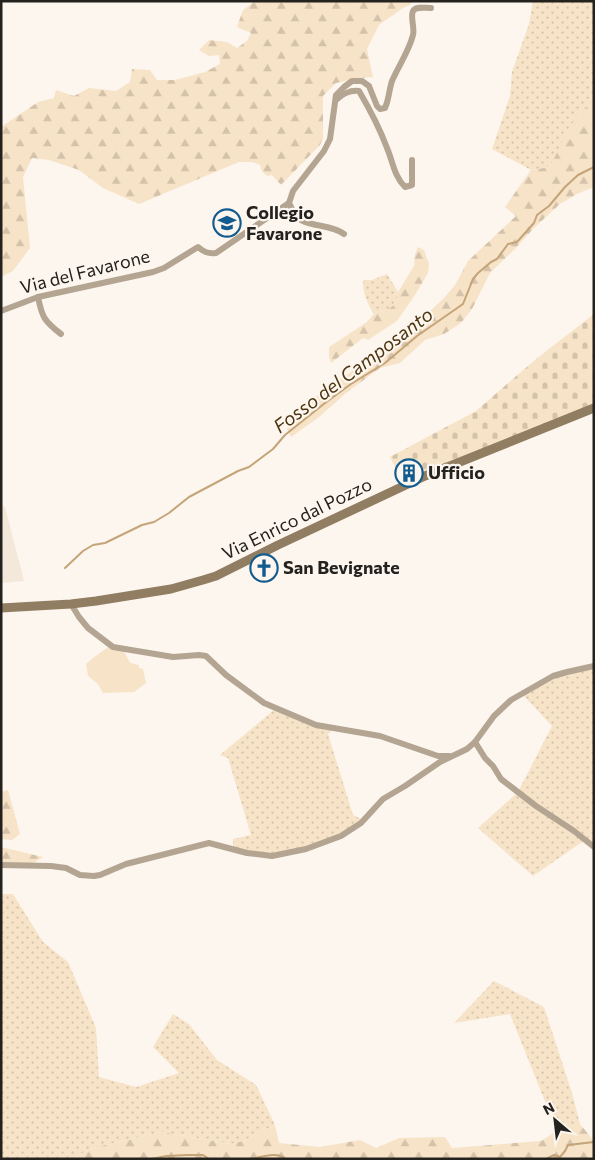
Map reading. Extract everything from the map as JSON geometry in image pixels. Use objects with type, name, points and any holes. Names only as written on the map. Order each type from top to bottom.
[{"type":"street","points":[[335,101],[336,96],[352,81],[362,81],[369,86],[377,106],[380,109],[385,108],[393,80],[410,47],[414,31],[413,10],[416,8],[431,8]]},
{"type":"street","points":[[335,101],[346,92],[359,90],[387,148],[392,166],[399,180],[405,186],[412,186],[412,160]]},
{"type":"street","name":"Via del Favarone","points":[[1,311],[38,297],[153,272],[164,268],[198,247],[210,254],[216,253],[289,203],[293,191],[324,151],[330,139],[335,101]]},
{"type":"street","points":[[289,203],[301,220],[317,226],[339,230],[344,234]]},
{"type":"street","points":[[38,297],[42,315],[61,334]]},
{"type":"street","name":"Via Enrico dal Pozzo","points":[[1,608],[71,604],[170,589],[216,576],[425,476],[594,408]]},
{"type":"street","points":[[71,604],[88,628],[113,647],[173,657],[206,656],[226,675],[264,702],[316,725],[380,736],[438,756],[452,756]]},
{"type":"street","points":[[1,865],[51,866],[66,868],[80,875],[94,876],[126,864],[209,843],[247,853],[272,856],[306,849],[341,836],[361,823],[383,799],[440,762],[467,748],[475,742],[494,716],[511,700],[553,676],[594,666]]},
{"type":"street","points":[[475,742],[501,779],[594,847]]},
{"type":"shaded area","points":[[1,505],[5,507],[24,581],[1,583]]},
{"type":"green space","points":[[255,1],[412,1],[410,5],[379,25],[367,49],[373,77],[336,83],[323,96],[323,138],[320,145],[281,185],[272,175],[267,176],[262,171],[260,165],[252,162],[239,162],[139,204],[103,188],[79,170],[49,160],[32,158],[23,177],[30,248],[13,271],[1,277],[1,127],[38,102],[54,98],[56,90],[74,96],[89,88],[116,91],[130,82],[132,69],[150,70],[157,80],[175,80],[205,72],[220,64],[219,55],[209,56],[199,50],[209,40],[227,42],[237,48],[247,41],[251,33],[237,27],[243,10]]},
{"type":"green space","points":[[533,1],[594,1],[594,101],[581,111],[550,167],[531,170],[492,149],[510,96],[512,72],[529,24]]},
{"type":"green space","points":[[594,101],[594,187],[560,204],[534,228],[490,273],[472,309],[461,323],[444,334],[425,340],[400,363],[380,368],[291,437],[287,429],[293,413],[377,355],[444,298],[455,285],[468,261],[516,216],[505,207],[531,170],[550,167],[569,128],[581,111]]},
{"type":"green space","points":[[418,247],[424,250],[429,264],[428,273],[397,321],[368,340],[363,338],[331,363],[329,347],[367,322],[374,314],[397,303],[398,292],[414,266]]},
{"type":"green space","points":[[387,274],[398,292],[397,303],[374,314],[366,298],[363,280],[372,280]]},
{"type":"green space","points":[[594,314],[594,404],[403,482],[390,457],[476,411],[536,359]]},
{"type":"green space","points":[[111,645],[125,650],[130,663],[139,665],[139,668],[143,669],[146,683],[134,692],[103,693],[98,684],[88,676],[86,664]]},
{"type":"green space","points":[[594,666],[594,847],[585,840],[533,876],[478,828],[518,792],[552,726],[522,694],[553,676]]},
{"type":"green space","points":[[274,710],[334,729],[328,734],[353,815],[363,820],[341,836],[272,856],[233,849],[233,839],[251,835],[228,758],[220,755]]},
{"type":"green space","points":[[8,790],[20,834],[12,840],[1,839],[1,792]]},
{"type":"green space","points":[[1,847],[43,857],[30,865],[1,866]]},
{"type":"green space","points":[[1,894],[13,894],[43,942],[68,962],[96,1028],[99,1077],[136,1087],[179,1073],[153,1047],[173,1014],[189,1024],[217,1060],[256,1085],[275,1125],[243,1141],[231,1144],[162,1132],[93,1148],[71,1159],[1,1159]]},
{"type":"green space","points":[[494,981],[544,1007],[580,1124],[557,1131],[510,1014],[454,1023]]},
{"type":"green space","points":[[580,1124],[594,1141],[594,1159],[71,1159],[93,1148],[162,1132],[231,1144],[243,1141],[275,1125],[279,1143],[320,1147],[360,1140],[376,1148],[399,1138],[445,1137],[452,1148],[541,1141],[557,1131]]},
{"type":"waterway","name":"Fosso del Camposanto","points":[[65,568],[83,551],[93,545],[105,543],[142,525],[154,522],[189,497],[249,467],[273,449],[285,435],[325,403],[385,363],[417,336],[463,304],[473,279],[478,273],[497,259],[508,244],[517,242],[534,223],[537,215],[549,206],[578,175],[594,167]]},
{"type":"waterway","points":[[546,1159],[554,1155],[560,1157],[568,1145],[594,1142]]},
{"type":"waterway","points":[[151,1159],[187,1155],[203,1155],[209,1159]]},
{"type":"waterway","points":[[251,1159],[274,1155],[286,1159]]},
{"type":"place","name":"Collegio Favarone","points":[[227,223]]},
{"type":"place","name":"Ufficio","points":[[409,473]]},
{"type":"place","name":"San Bevignate","points":[[264,568]]}]
